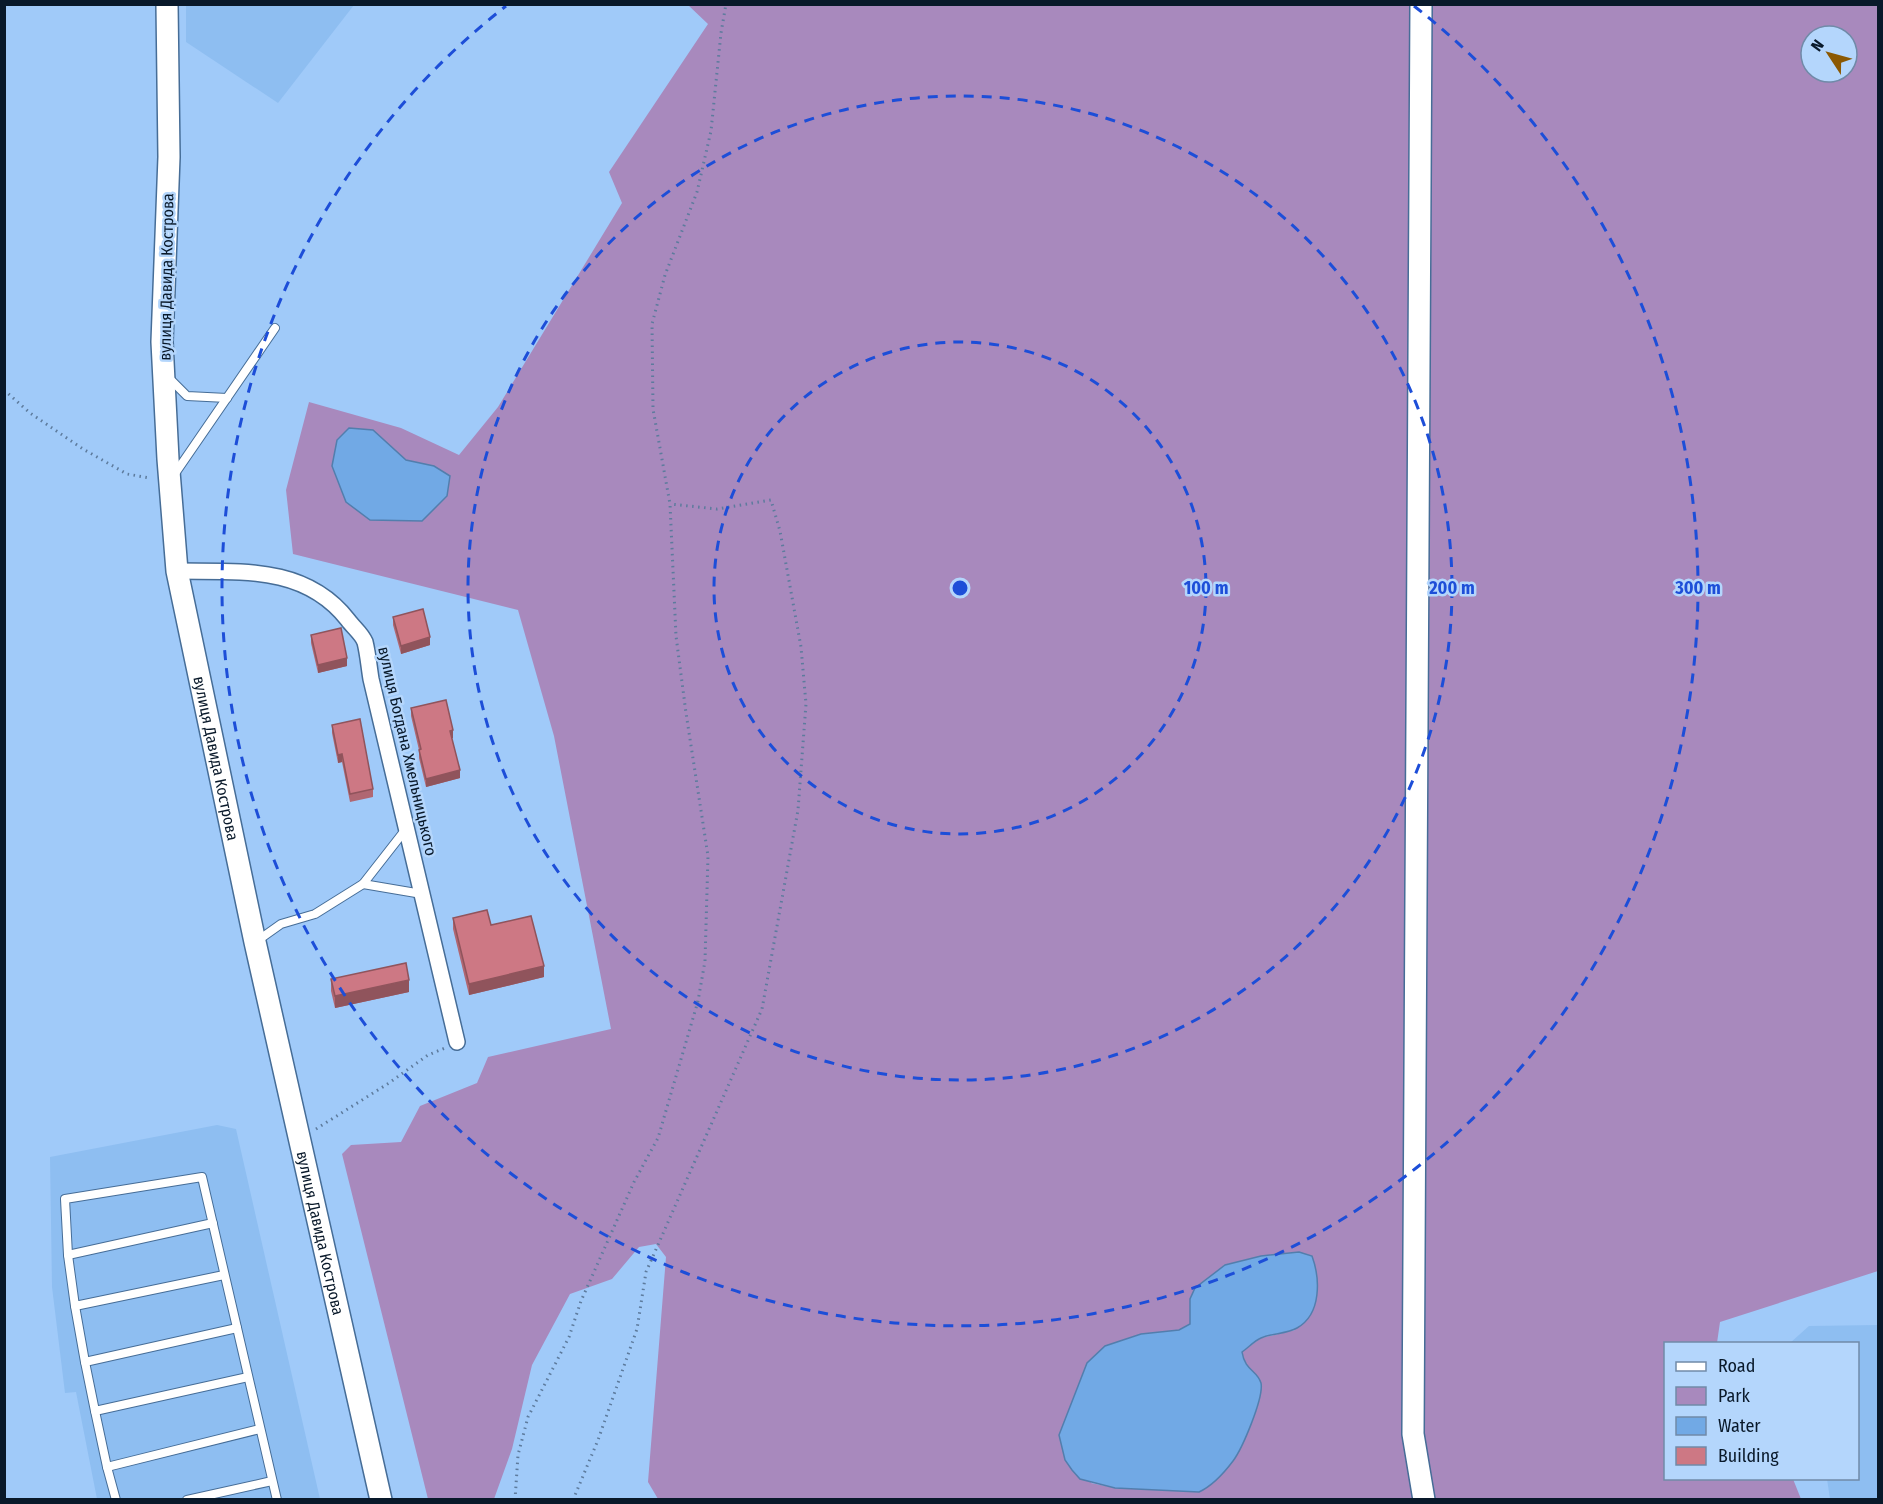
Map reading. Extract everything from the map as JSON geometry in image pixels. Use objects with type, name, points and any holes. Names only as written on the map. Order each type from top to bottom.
[{"type":"street","name":"вулиця Давида Кострова","points":[[167,4],[169,157],[163,330],[170,482],[177,571],[376,1498]]},
{"type":"street","points":[[1421,4],[1413,1434],[1424,1500]]},
{"type":"street","name":"вулиця Богдана Хмельницького","points":[[177,571],[246,572],[291,579],[325,596],[341,611],[364,640],[371,679],[457,1042]]},
{"type":"lane","points":[[170,482],[275,328]]},
{"type":"lane","points":[[164,372],[187,396],[227,398]]},
{"type":"lane","points":[[255,942],[281,924],[315,914],[363,884],[407,828]]},
{"type":"lane","points":[[363,884],[422,894]]},
{"type":"lane","points":[[116,1500],[107,1467],[75,1306],[68,1255],[65,1199],[202,1177],[277,1500]]},
{"type":"lane","points":[[68,1255],[213,1223]]},
{"type":"lane","points":[[75,1306],[225,1275]]},
{"type":"lane","points":[[85,1362],[237,1328]]},
{"type":"lane","points":[[95,1410],[248,1377]]},
{"type":"lane","points":[[107,1467],[260,1429]]},
{"type":"lane","points":[[187,1500],[272,1481]]},
{"type":"path","points":[[515,1500],[518,1455],[528,1417],[569,1336],[581,1301],[634,1182],[658,1138],[698,1001],[705,961],[708,856],[676,636],[670,504],[653,409],[652,324],[665,274],[697,192],[709,141],[726,4]]},
{"type":"path","points":[[4,390],[30,413],[83,449],[118,469],[128,474],[170,482]]},
{"type":"path","points":[[573,1500],[598,1440],[637,1329],[646,1272],[762,1009],[798,810],[806,704],[802,659],[780,531],[771,500],[717,509],[670,504]]},
{"type":"path","points":[[300,1140],[428,1055],[457,1042]]},
{"type":"shaded area","points":[[186,4],[354,5],[278,103],[186,42]]},
{"type":"shaded area","points":[[217,1125],[236,1129],[320,1499],[97,1499],[76,1392],[65,1393],[52,1287],[50,1157]]},
{"type":"shaded area","points":[[1878,1325],[1878,1499],[1830,1499],[1827,1480],[1859,1480],[1859,1342],[1791,1342],[1809,1326]]},
{"type":"green space","points":[[688,5],[1878,5],[1878,1271],[1720,1322],[1717,1342],[1664,1342],[1664,1480],[1793,1480],[1801,1499],[658,1499],[648,1482],[666,1257],[656,1244],[639,1247],[612,1279],[570,1294],[532,1365],[512,1449],[494,1499],[428,1499],[342,1154],[351,1145],[401,1142],[420,1106],[477,1083],[488,1057],[611,1029],[554,736],[518,610],[293,554],[286,490],[309,402],[401,428],[459,455],[498,407],[622,203],[609,172],[708,24]],"holes":[[[1299,1252],[1295,1330],[1261,1338],[1242,1352],[1258,1383],[1260,1394],[1250,1428],[1234,1460],[1199,1492],[1115,1488],[1091,1483],[1087,1363],[1105,1346],[1141,1334],[1179,1330],[1190,1324],[1190,1299],[1224,1265],[1261,1256]]]},
{"type":"water","points":[[349,428],[373,430],[406,460],[434,466],[450,476],[447,496],[422,521],[370,520],[346,502],[332,466],[337,440]]},
{"type":"water","points":[[1299,1252],[1312,1256],[1315,1265],[1317,1295],[1315,1305],[1305,1322],[1297,1328],[1261,1338],[1242,1352],[1246,1363],[1261,1383],[1261,1390],[1252,1423],[1242,1446],[1222,1474],[1199,1492],[1115,1488],[1080,1479],[1065,1460],[1059,1435],[1087,1363],[1105,1346],[1141,1334],[1179,1330],[1190,1324],[1190,1299],[1195,1288],[1225,1265],[1261,1256]]},
{"type":"building","points":[[423,609],[430,637],[401,646],[393,617]]},
{"type":"building","points":[[341,628],[347,658],[318,665],[311,635]]},
{"type":"building","points":[[446,700],[453,730],[450,731],[460,770],[426,779],[411,708]]},
{"type":"building","points":[[360,719],[373,789],[350,794],[342,754],[338,755],[332,725]]},
{"type":"building","points":[[487,910],[491,925],[531,916],[544,966],[469,984],[453,918]]},
{"type":"building","points":[[406,963],[409,980],[335,996],[331,979]]}]
